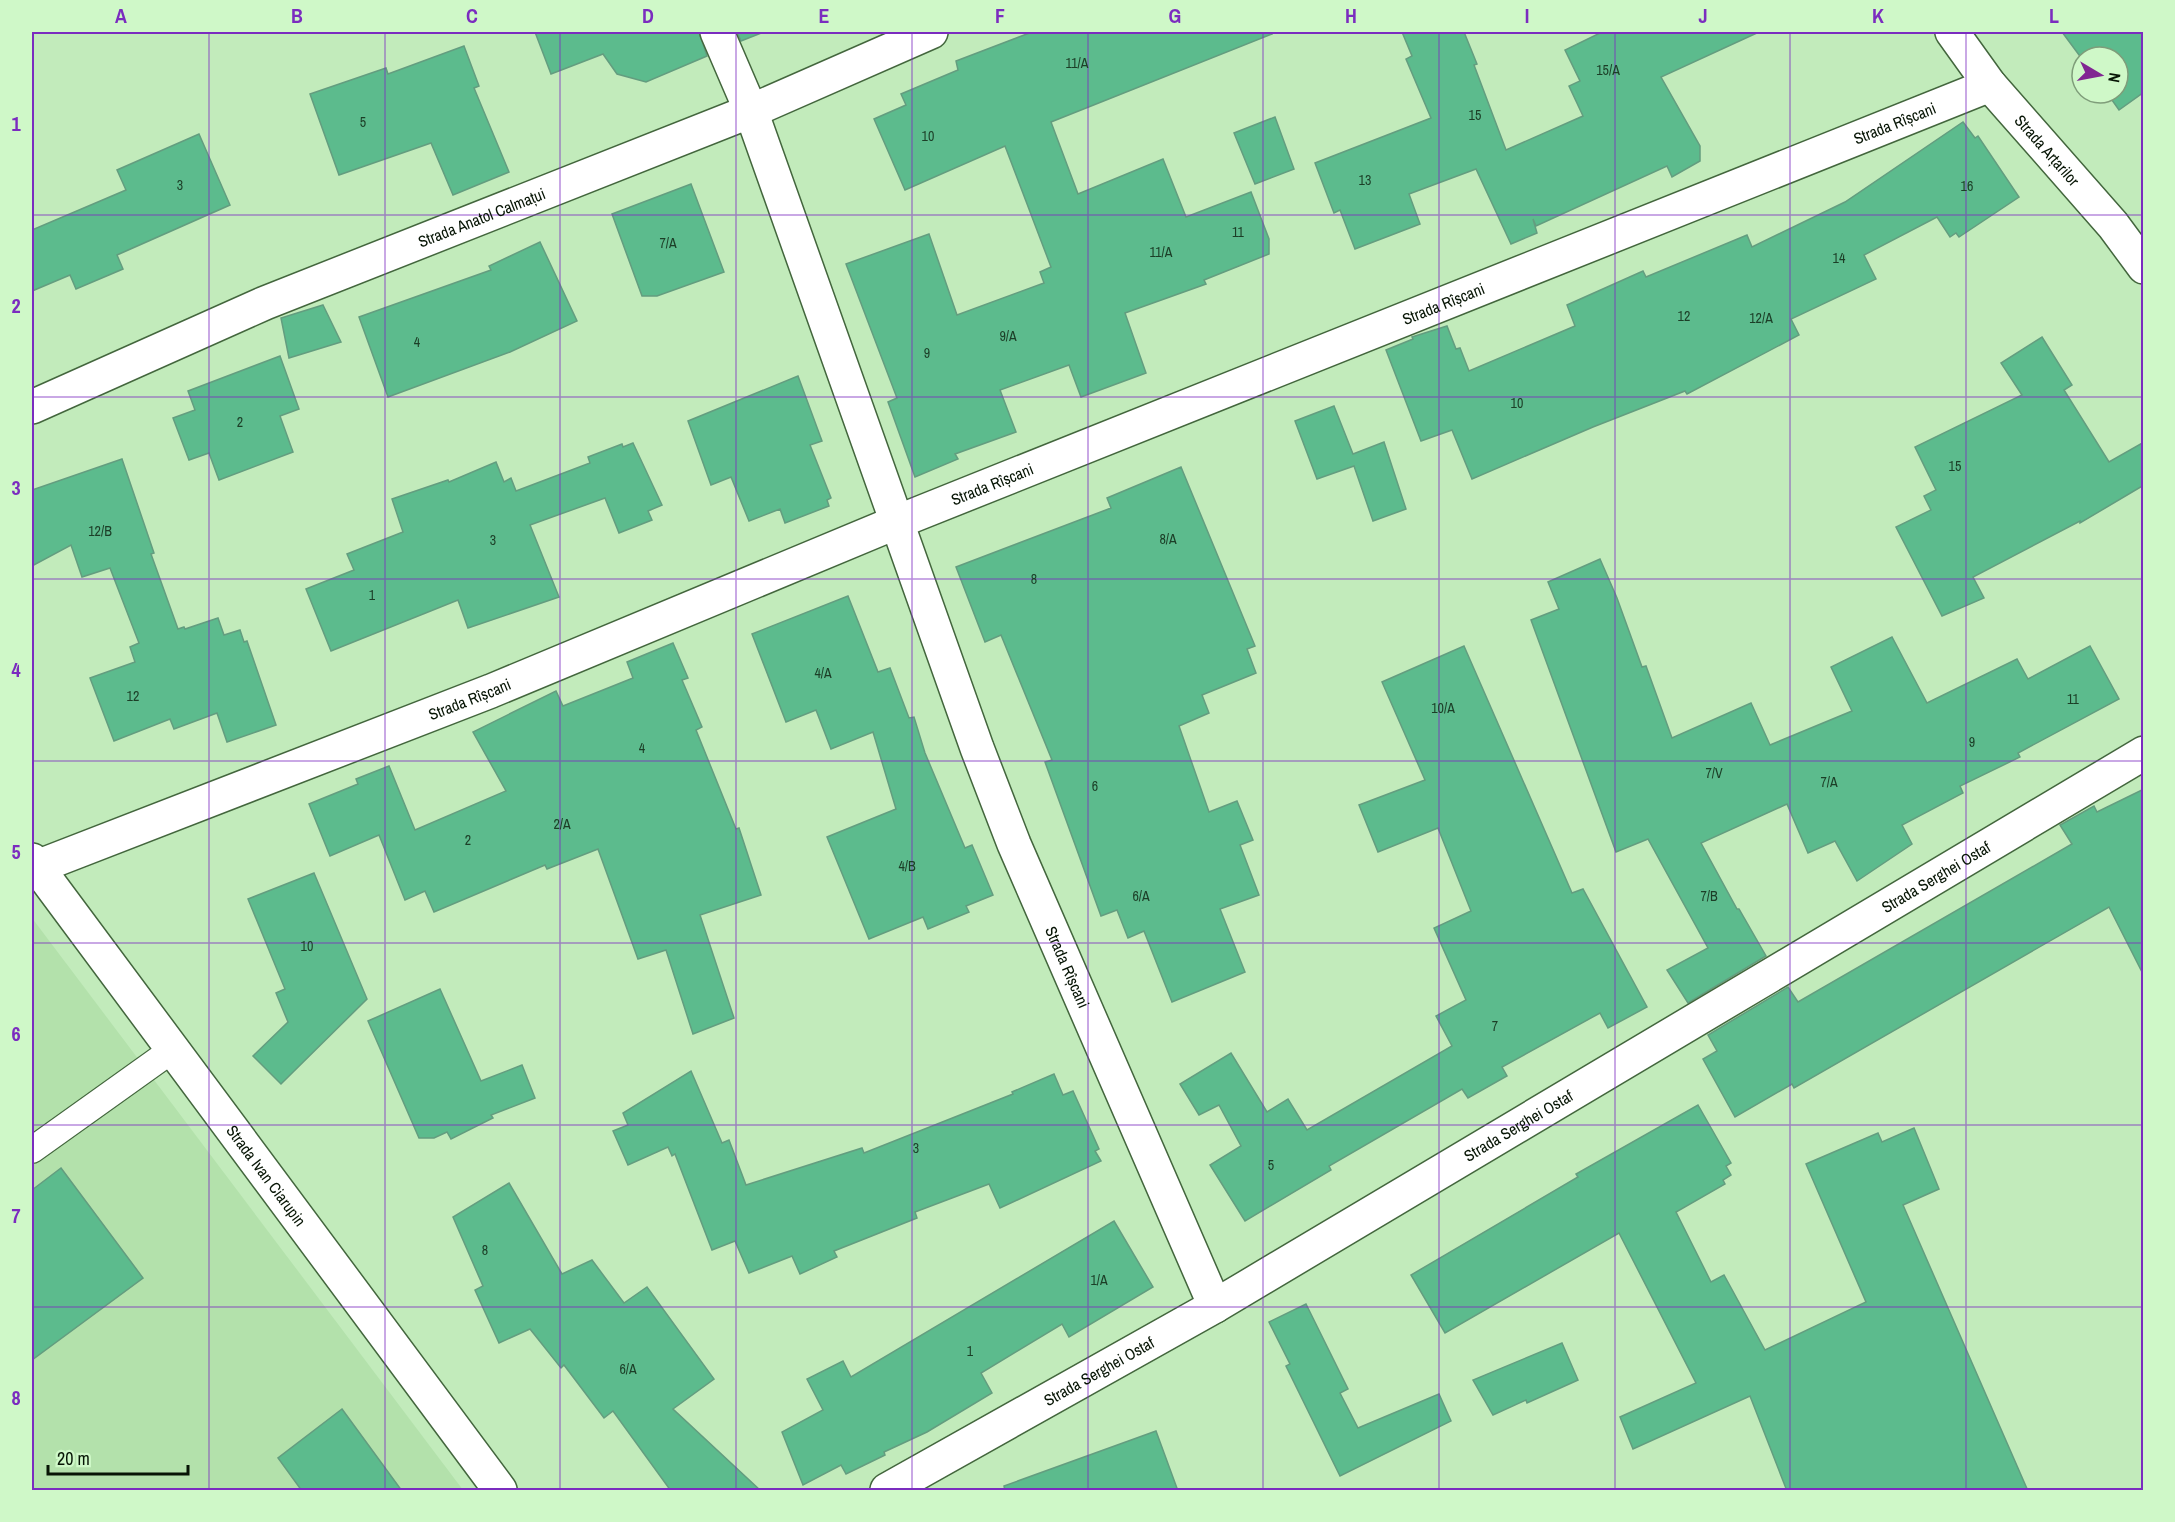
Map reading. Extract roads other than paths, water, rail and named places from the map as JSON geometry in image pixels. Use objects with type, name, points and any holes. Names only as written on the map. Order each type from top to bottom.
[{"type":"street","name":"Strada Rîșcani","points":[[717,32],[751,111],[977,748],[1014,844],[1215,1306]]},
{"type":"street","name":"Strada Anatol Calmațui","points":[[32,407],[265,303],[751,111],[932,32]]},
{"type":"street","name":"Strada Arțarilor","points":[[1952,32],[1990,85],[2113,225],[2144,267]]},
{"type":"street","name":"Strada Rîșcani","points":[[34,864],[491,691],[897,522],[1990,85]]},
{"type":"street","name":"Strada Serghei Ostaf","points":[[887,1491],[1215,1306],[2144,753]]},
{"type":"street","name":"Strada Ivan Ciarupin","points":[[34,864],[500,1491]]},
{"type":"lane","points":[[32,1150],[172,1050]]}]
